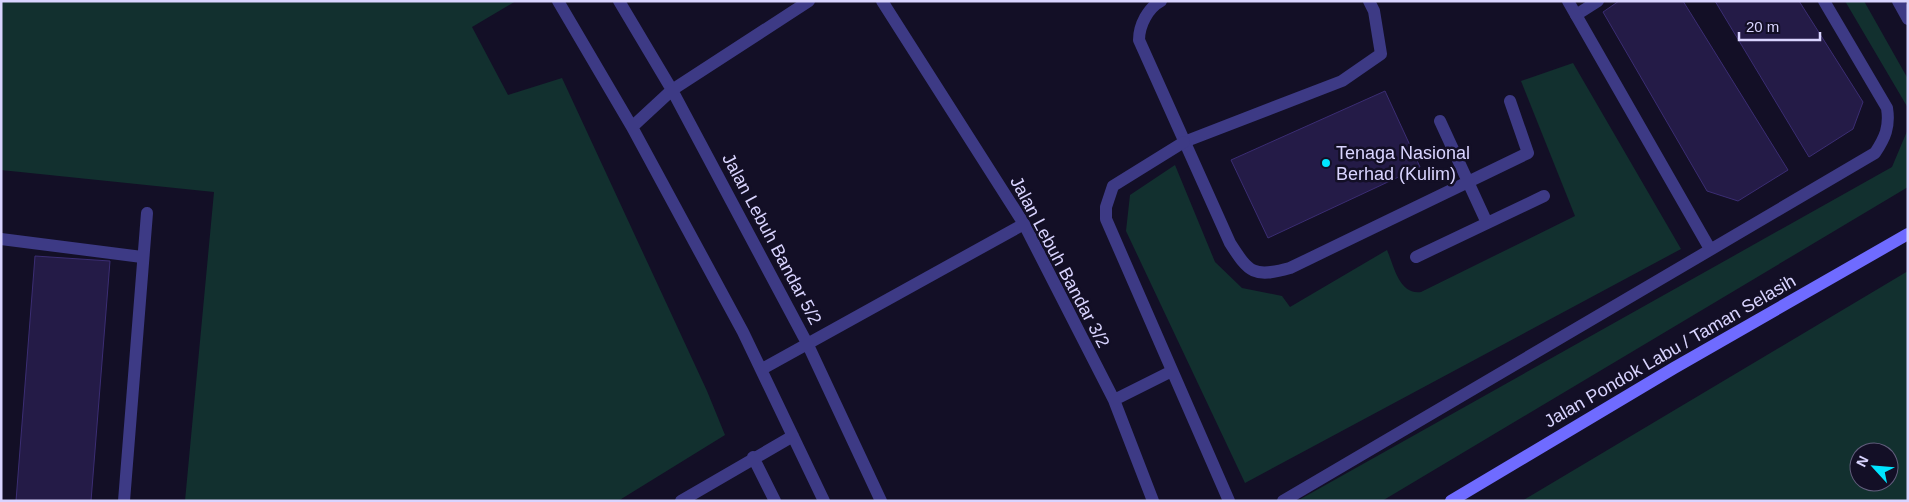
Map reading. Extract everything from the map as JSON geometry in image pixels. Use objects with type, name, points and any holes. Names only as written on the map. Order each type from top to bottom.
[{"type":"main road","name":"Jalan Pondok Labu / Taman Selasih","points":[[1451,501],[1674,368],[1908,234]]},
{"type":"street","points":[[558,1],[632,127],[762,369],[824,501]]},
{"type":"street","name":"Jalan Lebuh Bandar 5/2","points":[[620,1],[672,90],[808,345],[881,501]]},
{"type":"street","points":[[632,127],[672,90],[809,1]]},
{"type":"street","name":"Jalan Lebuh Bandar 3/2","points":[[882,1],[1024,224],[1114,400],[1153,501]]},
{"type":"street","points":[[1161,1],[1155,4],[1145,19],[1139,30],[1139,40],[1230,243],[1243,264],[1255,273],[1269,274],[1290,268],[1528,153],[1510,101]]},
{"type":"street","points":[[1229,501],[1106,219],[1106,207],[1113,186],[1184,142],[1342,81],[1381,54],[1374,11],[1370,1]]},
{"type":"street","points":[[1568,1],[1710,249]]},
{"type":"street","points":[[1576,15],[1598,1]]},
{"type":"street","points":[[1283,501],[1874,153],[1886,136],[1887,108],[1824,1]]},
{"type":"street","points":[[1898,1],[1908,19]]},
{"type":"street","points":[[1440,122],[1487,223]]},
{"type":"street","points":[[1416,257],[1544,196]]},
{"type":"street","points":[[124,501],[142,256],[147,213]]},
{"type":"street","points":[[762,369],[1024,224]]},
{"type":"street","points":[[1,240],[142,256]]},
{"type":"street","points":[[1114,400],[1172,371]]},
{"type":"street","points":[[681,501],[752,457],[793,436]]},
{"type":"street","points":[[752,457],[771,499]]},
{"type":"green space","points":[[1,1],[516,1],[472,27],[508,95],[562,78],[707,391],[725,435],[618,501],[185,501],[214,192],[1,170]]},
{"type":"green space","points":[[1845,1],[1864,1],[1908,79],[1908,108]]},
{"type":"green space","points":[[1573,63],[1681,249],[1245,483],[1126,231],[1130,195],[1175,165],[1215,262],[1242,288],[1282,296],[1290,307],[1387,250],[1402,284],[1414,292],[1421,292],[1575,216],[1521,81]]},
{"type":"green space","points":[[1908,129],[1908,187],[1382,501],[1297,501],[1892,167]]},
{"type":"green space","points":[[1908,271],[1908,501],[1522,501]]},
{"type":"building","points":[[1619,1],[1683,1],[1788,170],[1738,201],[1707,191],[1603,12]]},
{"type":"building","points":[[1715,1],[1799,1],[1863,102],[1853,129],[1809,157]]},
{"type":"building","name":"Tenaga Nasional Berhad (Kulim)","points":[[1385,91],[1420,167],[1268,238],[1231,160]]},
{"type":"building","points":[[35,256],[110,261],[91,501],[16,501]]},
{"type":"place","name":"Tenaga Nasional Berhad (Kulim)","points":[[1326,163]]}]
